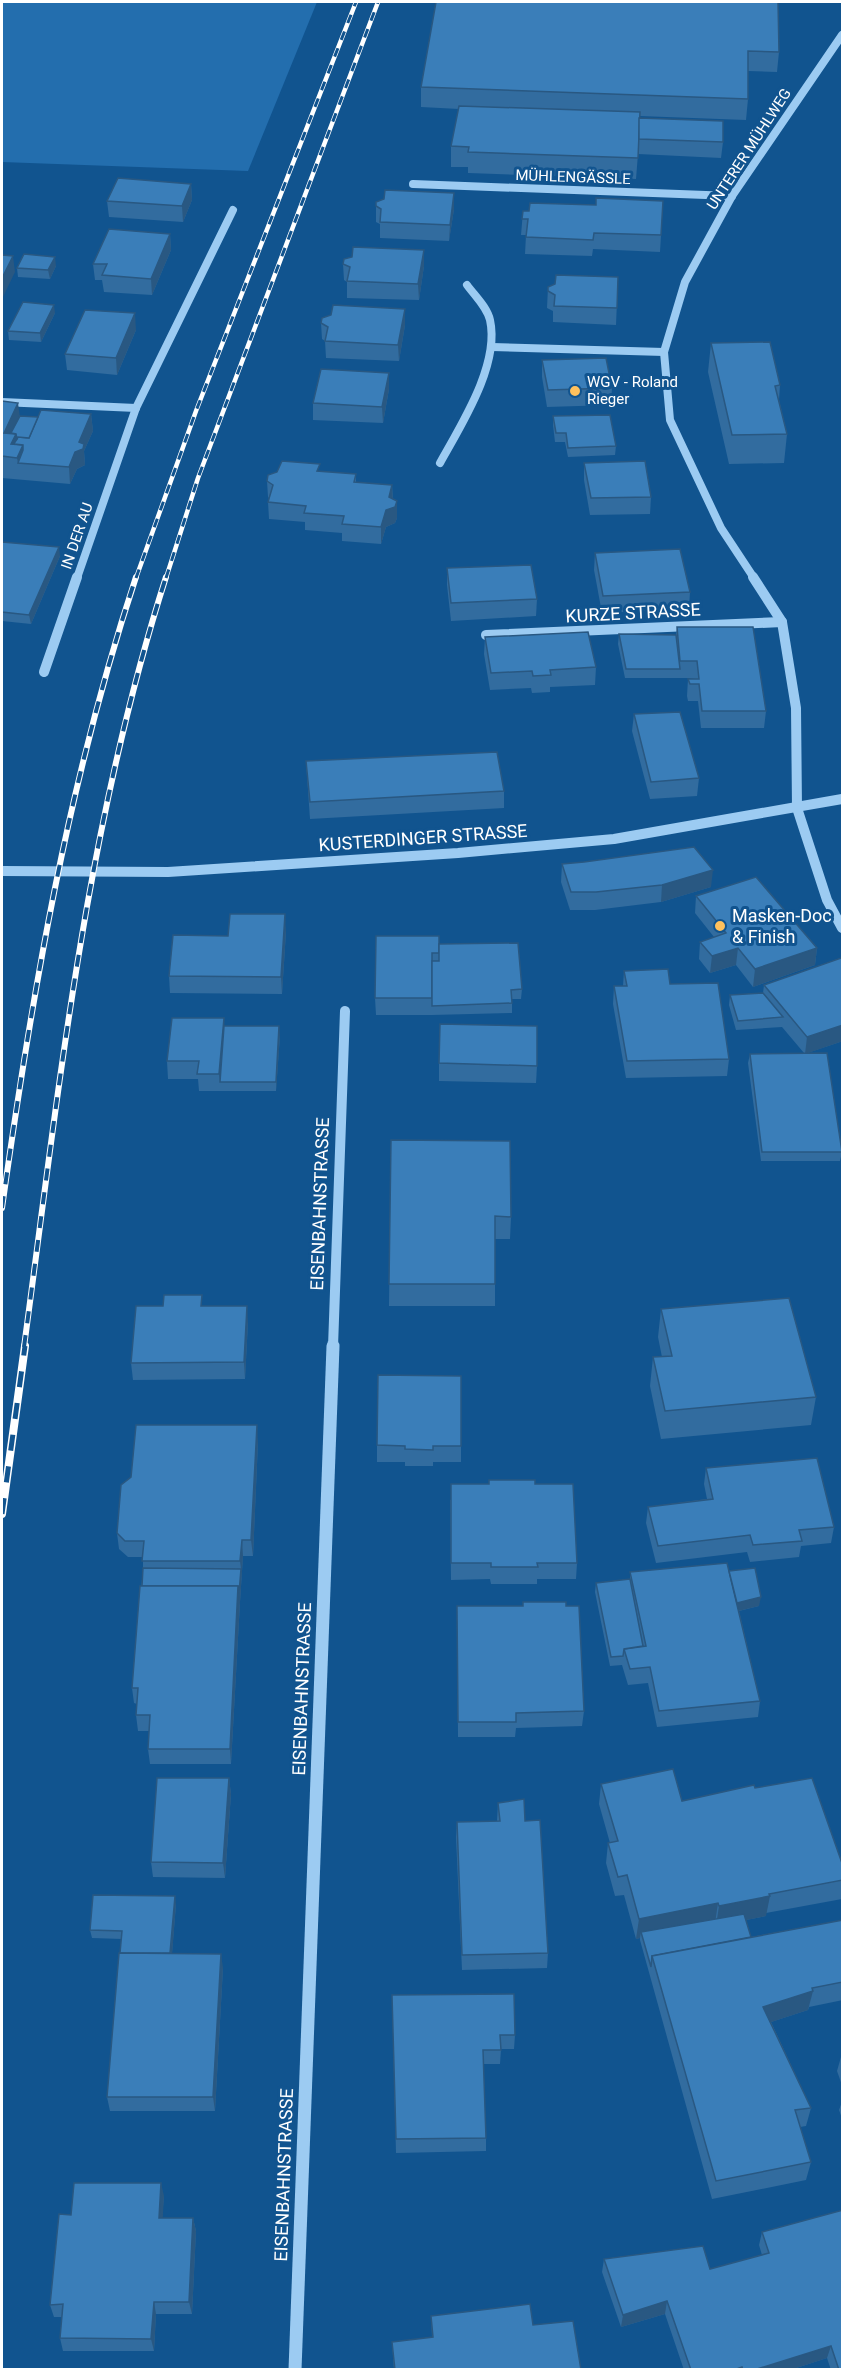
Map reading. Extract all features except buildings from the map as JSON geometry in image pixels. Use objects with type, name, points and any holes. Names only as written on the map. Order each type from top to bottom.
[{"type":"street","name":"UNTERER MÜHLWEG","points":[[843,35],[732,196],[685,282],[664,352],[670,420],[721,528],[782,622],[796,708],[797,808],[827,900],[843,928]]},
{"type":"street","name":"MÜHLENGÄSSLE","points":[[413,184],[732,196]]},
{"type":"street","name":"IN DER AU","points":[[44,672],[136,408],[232,210]]},
{"type":"street","points":[[440,463],[470,407],[492,347],[490,319],[467,285]]},
{"type":"street","points":[[492,347],[664,352]]},
{"type":"street","points":[[2,402],[136,408]]},
{"type":"street","name":"KURZE STRASSE","points":[[486,635],[782,622]]},
{"type":"street","name":"KUSTERDINGER STRASSE","points":[[2,871],[168,873],[458,853],[614,839],[843,799]]},
{"type":"street","name":"EISENBAHNSTRASSE","points":[[295,2370],[345,1011]]},
{"type":"shaded area","points":[[2,2],[317,2],[248,171],[2,162]]},
{"type":"railway","points":[[136,578],[196,411],[356,2]]},
{"type":"railway","points":[[166,578],[198,478],[378,2]]},
{"type":"railway","points":[[2,1208],[26,1048],[55,889],[91,732],[136,577]]},
{"type":"railway","points":[[24,1347],[63,1055],[95,862],[138,671],[166,577]]},
{"type":"railway","points":[[2,1514],[25,1346]]},
{"type":"place","name":"WGV - Roland Rieger","points":[[575,391]]},
{"type":"place","name":"Masken-Doc & Finish","points":[[720,926]]}]
